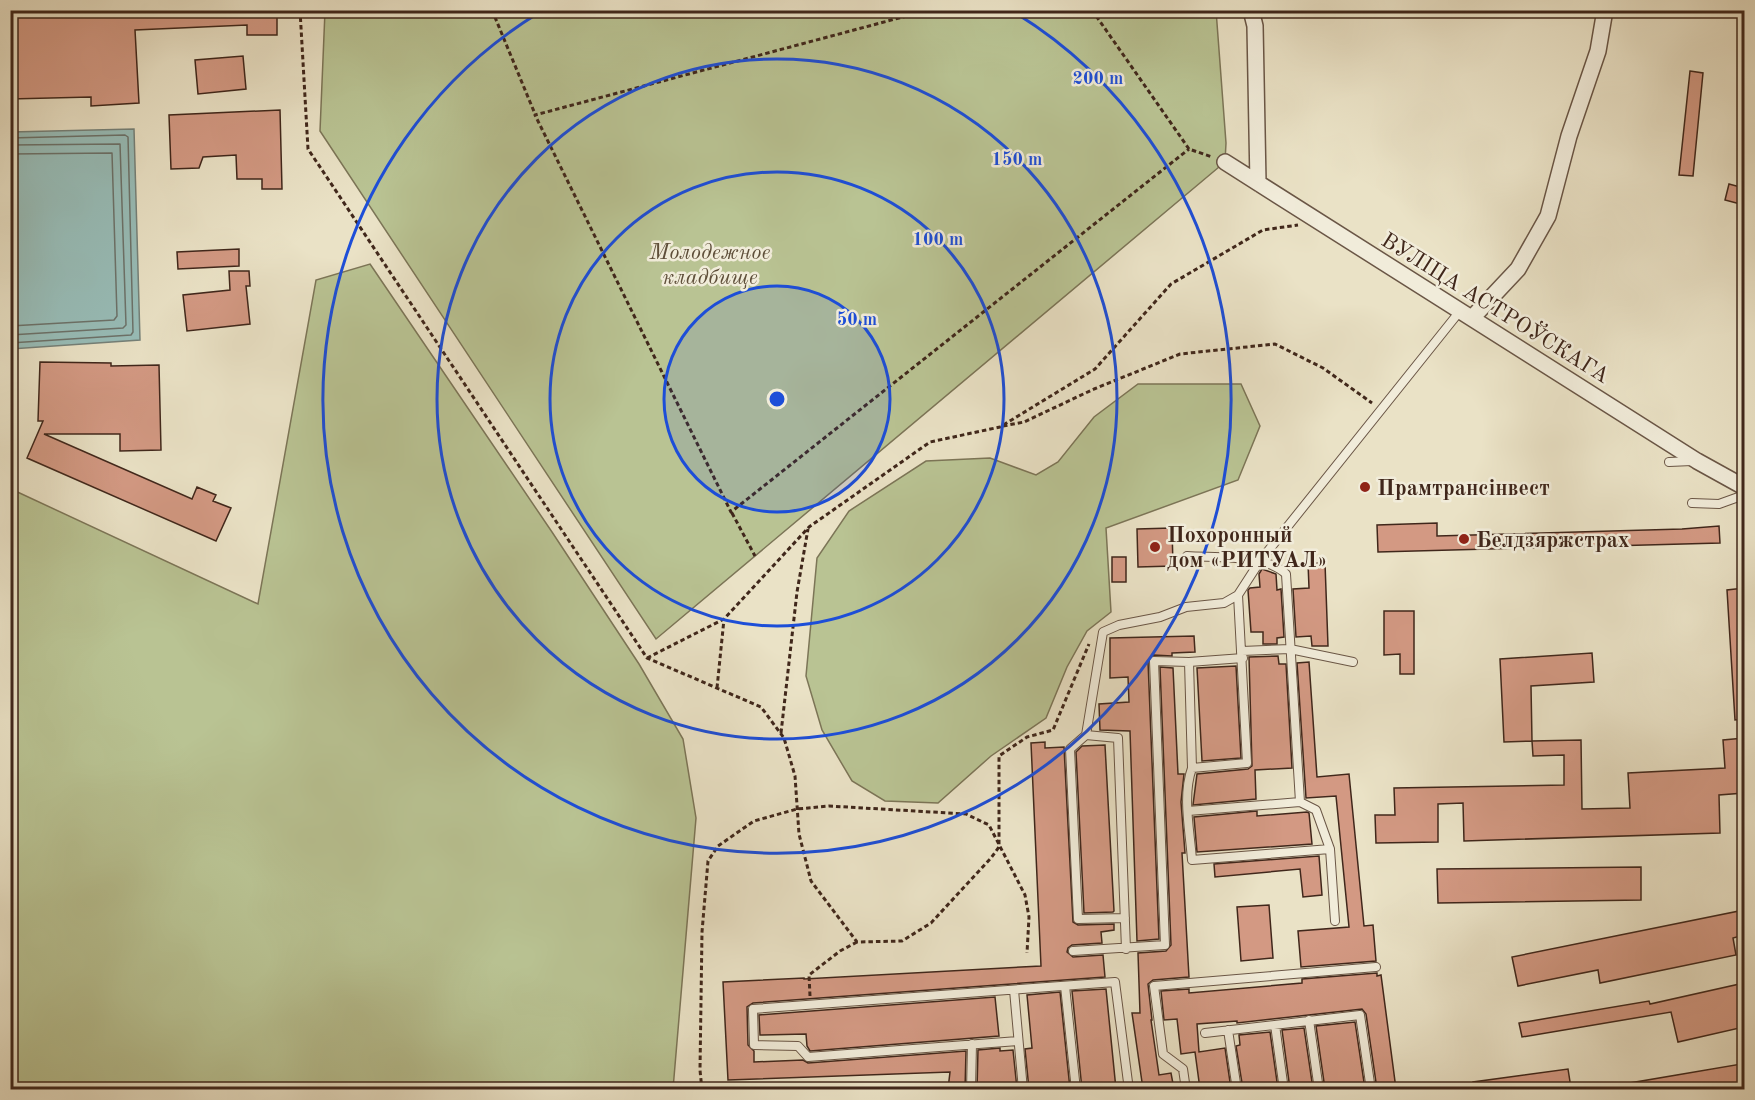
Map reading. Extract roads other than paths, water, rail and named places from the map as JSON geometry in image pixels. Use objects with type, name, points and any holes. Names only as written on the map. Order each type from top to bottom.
[{"type":"street","points":[[1251,10],[1255,26],[1258,183]]},
{"type":"street","points":[[1466,315],[1518,269],[1548,216],[1569,136],[1598,51],[1605,10]]},
{"type":"street","name":"ВУЛІЦА АСТРОЎСКАГА","points":[[1226,162],[1697,461],[1744,487]]},
{"type":"lane","points":[[1125,918],[1078,919],[1070,749],[1086,735],[1103,632],[1119,625],[1160,617],[1186,607],[1224,603],[1238,595],[1260,561],[1381,410],[1466,315]]},
{"type":"lane","points":[[1669,462],[1697,461]]},
{"type":"lane","points":[[1692,503],[1719,504],[1744,495]]},
{"type":"lane","points":[[1187,556],[1260,561],[1278,566],[1286,574],[1300,802]]},
{"type":"lane","points":[[1192,768],[1247,763],[1238,595]]},
{"type":"lane","points":[[1073,951],[1165,945],[1154,661],[1189,662],[1290,649],[1353,662]]},
{"type":"lane","points":[[1189,662],[1192,768],[1188,778],[1188,811],[1192,860],[1330,849]]},
{"type":"lane","points":[[1086,735],[1118,738],[1126,949]]},
{"type":"lane","points":[[1188,811],[1300,802],[1316,810],[1330,849],[1335,921]]},
{"type":"lane","points":[[1186,1089],[1184,1069],[1164,1054],[1155,986],[1376,967]]},
{"type":"lane","points":[[1018,1041],[808,1057],[798,1046],[753,1045],[753,1009],[1115,982],[1129,1089]]},
{"type":"lane","points":[[1065,986],[1076,1089]]},
{"type":"lane","points":[[1014,990],[1023,1089]]},
{"type":"lane","points":[[1205,1033],[1359,1015],[1371,1089]]},
{"type":"lane","points":[[1309,1020],[1319,1089]]},
{"type":"lane","points":[[1275,1025],[1284,1089]]},
{"type":"lane","points":[[1228,1030],[1237,1089]]},
{"type":"lane","points":[[971,1089],[972,1044]]},
{"type":"water","points":[[134,129],[140,340],[11,349],[11,132]]},
{"type":"place","name":"Прамтрансінвест","points":[[1365,487]]},
{"type":"place","name":"Белдзяржстрах","points":[[1464,539]]},
{"type":"place","name":"Похоронный дом «РИТУАЛ»","points":[[1155,547]]},
{"type":"park label","name":"Молодежное кладбище","points":[[710,264]]}]
